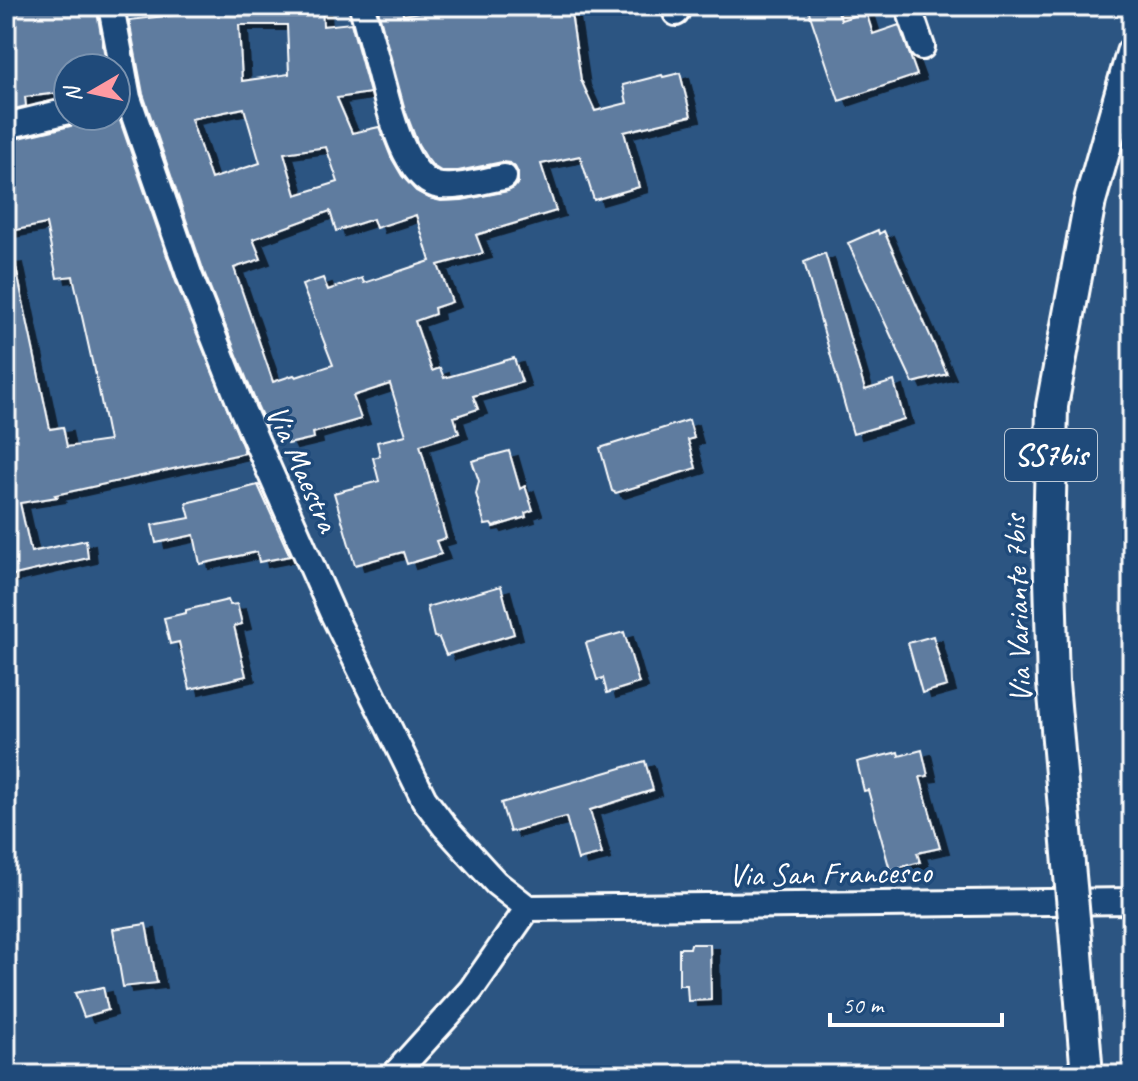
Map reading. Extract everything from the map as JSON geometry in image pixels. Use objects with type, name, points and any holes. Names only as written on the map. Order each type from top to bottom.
[{"type":"main road","name":"Via Variante 7bis","points":[[1087,1075],[1053,683],[1049,544],[1052,406],[1090,201],[1132,53]]},
{"type":"street","name":"Via Maestra","points":[[111,6],[116,52]]},
{"type":"street","points":[[362,6],[396,132],[414,166],[432,184],[444,187],[504,177]]},
{"type":"street","points":[[908,6],[922,47]]},
{"type":"street","points":[[6,126],[52,115]]},
{"type":"street","name":"Via Maestra","points":[[132,125],[243,411],[332,612],[424,799],[496,883],[528,908]]},
{"type":"street","name":"Via San Francesco","points":[[528,908],[1132,901]]},
{"type":"street","points":[[394,1075],[471,990],[528,908]]},
{"type":"building","points":[[6,6],[96,6],[104,52],[52,52],[52,94],[25,97],[26,106],[6,111]]},
{"type":"building","points":[[202,6],[322,6],[323,26],[351,23],[370,93],[337,98],[352,133],[379,127],[402,176],[416,191],[441,201],[508,191],[518,183],[518,173],[510,163],[502,162],[458,171],[441,171],[433,166],[418,144],[405,110],[377,6],[402,6],[403,15],[456,6],[570,6],[581,80],[595,111],[627,103],[623,85],[680,73],[691,116],[624,132],[639,187],[594,200],[580,156],[541,164],[556,211],[476,235],[483,253],[438,265],[452,302],[434,308],[435,314],[415,321],[432,371],[440,368],[444,378],[514,358],[522,382],[473,396],[478,409],[454,417],[459,433],[420,445],[446,538],[436,541],[441,554],[407,564],[403,552],[355,565],[334,493],[379,481],[373,458],[380,456],[377,442],[406,435],[390,384],[353,396],[361,419],[313,433],[314,438],[288,444],[277,421],[266,425],[257,405],[204,272],[143,94],[129,20],[201,12]],"holes":[[[239,25],[287,25],[289,74],[242,81]],[[244,108],[260,163],[211,179],[191,119]],[[326,147],[338,182],[296,195],[284,153]],[[330,211],[336,231],[373,219],[376,228],[416,215],[430,261],[364,283],[362,278],[328,290],[323,278],[302,285],[333,365],[273,382],[234,268],[261,259],[253,239]]]},
{"type":"building","points":[[807,6],[836,6],[841,20],[866,12],[873,34],[899,25],[917,75],[839,101]]},
{"type":"building","points":[[52,130],[124,132],[176,282],[245,453],[20,503],[31,552],[86,540],[88,558],[6,577],[6,353],[9,352],[6,335],[6,259],[14,258],[50,429],[63,427],[67,447],[109,441],[73,276],[57,278],[46,224],[6,232],[6,141]]},
{"type":"building","points":[[878,230],[879,234],[884,231],[947,374],[913,383],[848,243]]},
{"type":"building","points":[[825,253],[865,390],[894,381],[904,419],[853,434],[804,262]]},
{"type":"building","points":[[689,420],[694,438],[688,440],[696,468],[616,493],[612,491],[600,448]]},
{"type":"building","points":[[509,451],[520,489],[525,486],[533,510],[525,513],[526,517],[493,527],[491,524],[485,525],[476,494],[479,481],[472,461]]},
{"type":"building","points":[[258,485],[290,556],[259,562],[257,552],[200,564],[194,535],[156,543],[152,525],[190,518],[186,503]]},
{"type":"building","points":[[501,586],[514,634],[446,655],[439,638],[434,637],[427,607]]},
{"type":"building","points":[[228,600],[230,605],[237,604],[242,624],[234,626],[246,676],[190,689],[179,642],[170,644],[164,618]]},
{"type":"building","points":[[624,632],[639,683],[607,693],[603,678],[597,680],[586,643]]},
{"type":"building","points":[[933,636],[947,686],[922,693],[908,643]]},
{"type":"building","points":[[922,750],[928,776],[920,777],[940,848],[917,853],[920,862],[890,870],[857,762]]},
{"type":"building","points":[[645,761],[653,790],[590,810],[602,854],[578,860],[566,817],[510,832],[501,803]]},
{"type":"building","points":[[146,924],[157,983],[123,987],[113,929]]},
{"type":"building","points":[[691,944],[710,944],[711,1000],[688,1001],[687,985],[679,985],[679,948],[690,948]]},
{"type":"building","points":[[103,987],[108,1010],[84,1017],[75,993]]}]
